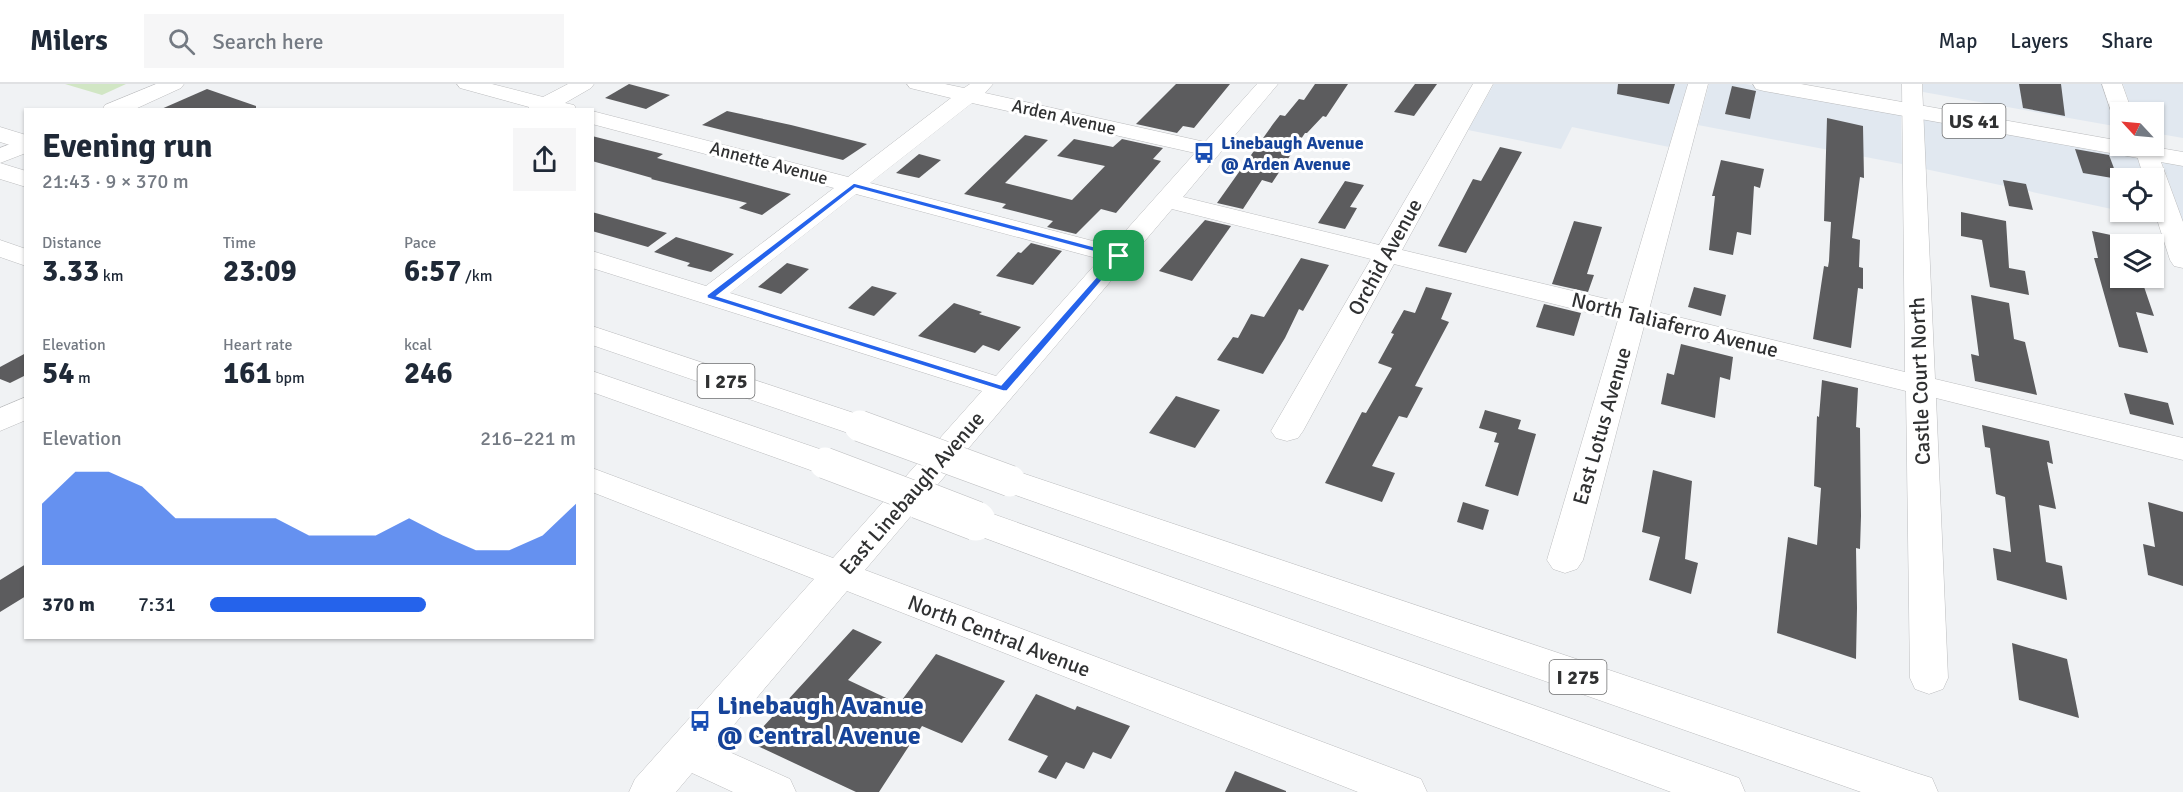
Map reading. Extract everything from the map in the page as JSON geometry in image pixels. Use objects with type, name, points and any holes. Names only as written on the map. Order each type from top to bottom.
[{"type":"main road","name":"US 41","points":[[1764,84],[1912,97],[2110,138]]},
{"type":"main road","name":"US 41","points":[[1836,84],[2110,132]]},
{"type":"main road","points":[[0,134],[24,143]]},
{"type":"main road","name":"US 41","points":[[2164,146],[2183,145]]},
{"type":"main road","name":"US 41","points":[[2164,152],[2183,159]]},
{"type":"main road","name":"I 275","points":[[594,336],[1916,792]]},
{"type":"main road","name":"I 275","points":[[594,382],[825,463],[975,521],[1723,792]]},
{"type":"street","points":[[118,108],[174,84]]},
{"type":"street","points":[[467,84],[550,108],[584,84]]},
{"type":"street","name":"Arden Avenue","points":[[918,84],[976,90],[1211,150]]},
{"type":"street","name":"East Linebaugh Avenue","points":[[650,792],[1268,84]]},
{"type":"street","name":"Orchid Avenue","points":[[1287,431],[1483,84]]},
{"type":"street","name":"East Lotus Avenue","points":[[1565,560],[1698,84]]},
{"type":"street","points":[[2112,84],[2118,102]]},
{"type":"street","points":[[710,296],[976,90]]},
{"type":"street","name":"Castle Court North","points":[[1912,97],[1929,678]]},
{"type":"street","name":"Annette Avenue","points":[[594,118],[1119,256]]},
{"type":"street","points":[[0,156],[24,145]]},
{"type":"street","points":[[2152,156],[2183,260]]},
{"type":"street","name":"North Taliaferro Avenue","points":[[1168,201],[2183,449]]},
{"type":"street","points":[[594,260],[1003,388]]},
{"type":"street","points":[[0,421],[24,408]]},
{"type":"street","name":"North Central Avenue","points":[[594,480],[1406,792]]},
{"type":"street","points":[[686,751],[776,792]]},
{"type":"shaded area","points":[[1494,84],[1688,84],[1669,147],[1572,127],[1561,149],[1468,130]]},
{"type":"shaded area","points":[[1709,84],[1746,84],[1901,112],[1902,164],[1698,125]]},
{"type":"shaded area","points":[[1923,84],[2102,84],[2110,112],[2110,125],[1923,92]]},
{"type":"shaded area","points":[[2123,84],[2183,84],[2183,138],[2164,135],[2164,102],[2129,102]]},
{"type":"shaded area","points":[[1923,116],[2110,149],[2110,156],[2137,156],[2141,168],[2110,168],[2110,209],[1925,169]]},
{"type":"shaded area","points":[[2161,159],[2183,163],[2183,223]]},
{"type":"green space","points":[[65,84],[126,84],[102,95]]},
{"type":"building","points":[[629,84],[670,95],[646,109],[605,98]]},
{"type":"building","points":[[1176,84],[1230,84],[1194,128],[1183,126],[1177,133],[1136,124]]},
{"type":"building","points":[[1315,84],[1348,84],[1326,117],[1323,116],[1305,133],[1272,183],[1262,180],[1243,209],[1217,203],[1280,115],[1285,116],[1299,99],[1304,100]]},
{"type":"building","points":[[1415,84],[1437,84],[1414,116],[1394,112]]},
{"type":"building","points":[[1618,84],[1675,84],[1669,104],[1617,94]]},
{"type":"building","points":[[2019,84],[2061,84],[2065,116],[2023,108]]},
{"type":"building","points":[[1732,86],[1756,91],[1750,119],[1725,114]]},
{"type":"building","points":[[207,89],[256,106],[256,108],[164,108]]},
{"type":"building","points":[[727,111],[867,144],[843,160],[702,125]]},
{"type":"building","points":[[1827,118],[1863,126],[1864,178],[1860,177],[1852,238],[1860,240],[1859,267],[1863,268],[1863,289],[1858,288],[1851,348],[1813,339],[1824,266],[1828,267],[1829,261],[1831,222],[1824,221]]},
{"type":"building","points":[[1025,135],[1048,140],[1005,183],[1072,200],[1105,166],[1057,156],[1074,139],[1113,147],[1122,139],[1163,148],[1153,159],[1161,161],[1116,213],[1101,209],[1076,234],[1047,227],[1053,221],[1002,208],[1006,204],[964,194]]},
{"type":"building","points":[[594,137],[663,154],[657,158],[791,194],[762,215],[739,208],[747,203],[594,162]]},
{"type":"building","points":[[1500,147],[1522,152],[1466,253],[1438,246],[1473,179],[1481,181]]},
{"type":"building","points":[[2075,149],[2109,155],[2114,168],[2110,168],[2110,178],[2083,173]]},
{"type":"building","points":[[919,154],[941,160],[919,178],[896,173]]},
{"type":"building","points":[[1721,160],[1764,169],[1760,188],[1754,186],[1751,235],[1737,232],[1733,255],[1709,250],[1715,196],[1712,196]]},
{"type":"building","points":[[2003,180],[2026,184],[2033,210],[2009,206]]},
{"type":"building","points":[[1345,181],[1364,185],[1350,207],[1357,208],[1345,229],[1318,223]]},
{"type":"building","points":[[1961,212],[2006,221],[2009,268],[2025,271],[2029,295],[1990,287],[1982,240],[1961,236]]},
{"type":"building","points":[[594,213],[667,233],[648,247],[594,232]]},
{"type":"building","points":[[1205,220],[1231,226],[1192,281],[1159,271]]},
{"type":"building","points":[[1574,221],[1602,227],[1587,274],[1594,275],[1588,292],[1552,284]]},
{"type":"building","points":[[2092,231],[2110,235],[2110,288],[2144,288],[2154,316],[2136,312],[2148,353],[2119,347],[2094,258],[2098,258]]},
{"type":"building","points":[[676,237],[734,254],[711,272],[687,266],[690,263],[654,252]]},
{"type":"building","points":[[1031,243],[1062,251],[1033,285],[996,276],[1018,252],[1021,253]]},
{"type":"building","points":[[1301,258],[1329,265],[1303,311],[1299,309],[1285,338],[1263,374],[1217,360],[1233,337],[1238,338],[1251,314],[1264,317]]},
{"type":"building","points":[[787,263],[809,269],[781,294],[758,287]]},
{"type":"building","points":[[872,286],[897,293],[874,316],[848,308]]},
{"type":"building","points":[[1426,287],[1452,293],[1441,319],[1449,322],[1415,386],[1423,388],[1407,418],[1399,416],[1372,466],[1395,473],[1382,502],[1325,483],[1362,412],[1366,413],[1392,368],[1378,363],[1394,334],[1391,333],[1404,310],[1415,313]]},
{"type":"building","points":[[1694,287],[1726,295],[1721,316],[1688,307]]},
{"type":"building","points":[[1971,295],[2009,303],[2014,339],[2025,342],[2037,395],[1975,381],[1971,354],[1979,356]]},
{"type":"building","points":[[954,303],[982,312],[979,314],[1021,327],[999,351],[983,345],[975,353],[918,336]]},
{"type":"building","points":[[1544,304],[1581,313],[1574,336],[1536,327]]},
{"type":"building","points":[[1681,344],[1733,357],[1730,380],[1720,377],[1715,418],[1661,404],[1667,373],[1674,375]]},
{"type":"building","points":[[24,354],[24,376],[10,383],[0,379],[0,367]]},
{"type":"building","points":[[1822,380],[1858,388],[1856,427],[1860,428],[1861,516],[1860,549],[1856,548],[1856,659],[1777,633],[1788,537],[1817,545],[1821,488],[1814,486],[1817,416],[1819,417]]},
{"type":"building","points":[[2124,393],[2168,403],[2174,425],[2130,414]]},
{"type":"building","points":[[1176,396],[1220,410],[1195,448],[1149,433]]},
{"type":"building","points":[[1485,410],[1521,420],[1518,429],[1536,434],[1518,496],[1485,486],[1499,443],[1494,442],[1497,433],[1479,428]]},
{"type":"building","points":[[1982,425],[2049,441],[2053,464],[2047,462],[2056,509],[2039,505],[2046,562],[2062,566],[2067,600],[1997,580],[1993,548],[2011,552],[2005,497],[1996,494],[1990,448],[1985,447]]},
{"type":"building","points":[[1653,470],[1692,481],[1685,559],[1698,563],[1691,594],[1649,580],[1660,537],[1642,532]]},
{"type":"building","points":[[1463,502],[1489,510],[1483,530],[1457,522]]},
{"type":"building","points":[[2148,502],[2183,512],[2183,586],[2148,575],[2143,544],[2155,547]]},
{"type":"building","points":[[24,565],[24,597],[0,612],[0,580]]},
{"type":"building","points":[[853,629],[882,642],[848,680],[899,704],[936,654],[1005,681],[962,743],[922,726],[879,792],[856,792],[749,742]]},
{"type":"building","points":[[2012,643],[2067,659],[2079,718],[2019,700]]},
{"type":"building","points":[[1036,694],[1075,710],[1077,706],[1130,726],[1111,759],[1093,752],[1084,769],[1066,762],[1056,779],[1038,772],[1048,756],[1008,740]]},
{"type":"building","points":[[1235,771],[1286,791],[1286,792],[1225,792]]},
{"type":"place","name":"Linebaugh Avenue @ Arden Avenue","points":[[1204,153]]},
{"type":"place","name":"Linebaugh Avanue @ Central Avenue","points":[[700,721]]},
{"type":"route","points":[[854,186],[1119,256],[1003,388],[710,296],[854,186]]}]
